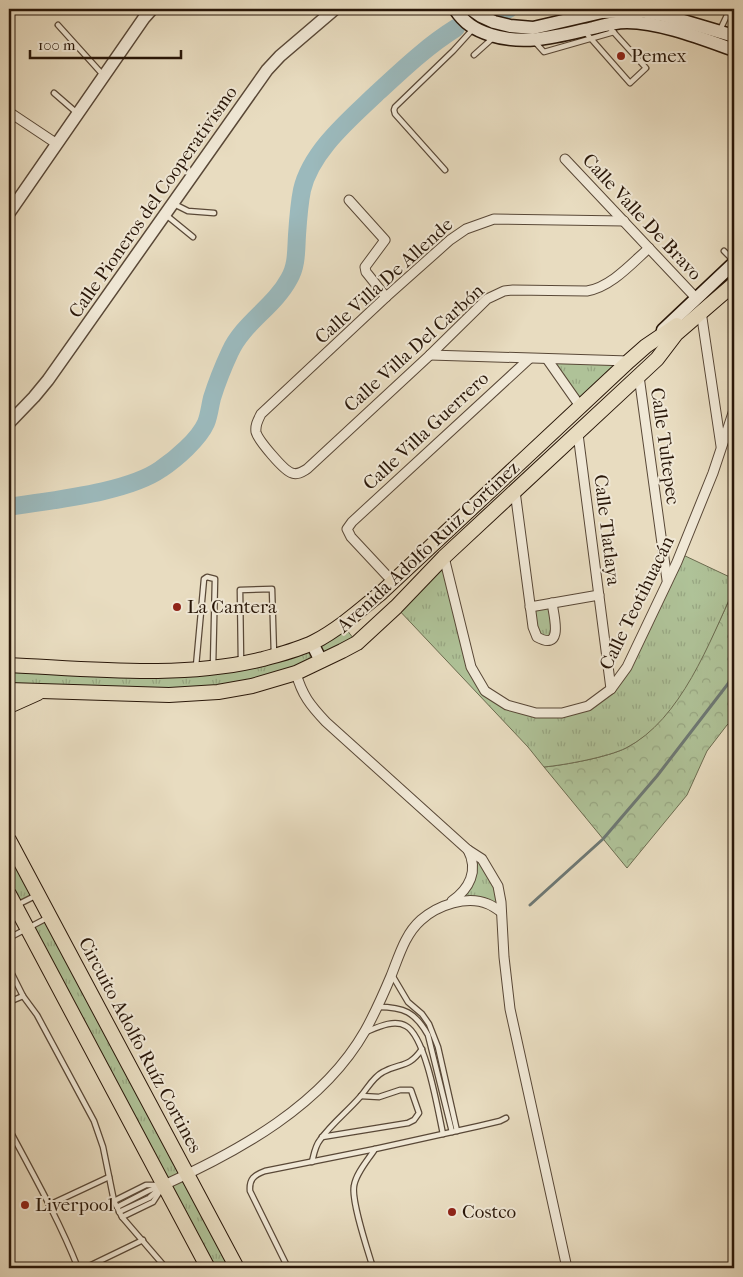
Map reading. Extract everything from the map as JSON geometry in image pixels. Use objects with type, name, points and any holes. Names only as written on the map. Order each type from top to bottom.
[{"type":"main road","points":[[455,9],[460,17],[474,28],[495,36],[522,41],[534,35],[602,12],[641,11],[717,38],[734,50]]},
{"type":"main road","points":[[471,9],[494,22],[534,35],[587,34],[625,22],[640,23],[717,38],[734,36]]},
{"type":"main road","name":"Avenida Adolfo Ruiz Cortinez","points":[[9,665],[114,670],[213,668],[274,656],[312,642],[338,627],[393,582],[734,262]]},
{"type":"main road","name":"Avenida Adolfo Ruiz Cortinez","points":[[657,359],[674,332],[734,276]]},
{"type":"main road","name":"Avenida Adolfo Ruiz Cortinez","points":[[646,346],[674,332],[734,285]]},
{"type":"main road","name":"Avenida Adolfo Ruiz Cortinez","points":[[9,690],[169,695],[218,692],[252,686],[296,672],[352,646],[396,607],[444,557],[514,491],[702,318],[734,285]]},
{"type":"main road","points":[[338,627],[352,646]]},
{"type":"main road","points":[[312,642],[321,661]]},
{"type":"main road","points":[[9,706],[46,691]]},
{"type":"main road","name":"Circuito Adolfo Ruíz Cortines","points":[[9,840],[237,1268]]},
{"type":"main road","points":[[11,903],[27,929],[208,1268]]},
{"type":"street","points":[[9,214],[152,9]]},
{"type":"street","name":"Calle Pioneros del Cooperativismo","points":[[9,423],[48,380],[267,70],[280,56],[335,9]]},
{"type":"street","points":[[9,112],[58,144]]},
{"type":"street","name":"Calle Valle De Bravo","points":[[565,159],[696,298]]},
{"type":"street","points":[[349,200],[385,240],[365,267],[366,272],[386,297]]},
{"type":"street","name":"Calle Villa De Allende","points":[[293,473],[286,469],[259,439],[256,431],[256,422],[261,414],[450,240],[478,223],[494,219],[624,221]]},
{"type":"street","name":"Calle Villa Del Carbón","points":[[293,473],[300,473],[307,469],[495,294],[513,290],[587,292],[606,284],[649,248]]},
{"type":"street","points":[[702,318],[722,448]]},
{"type":"street","points":[[430,355],[629,362]]},
{"type":"street","name":"Calle Villa Guerrero","points":[[393,582],[351,537],[347,528],[529,359]]},
{"type":"street","points":[[547,359],[580,406]]},
{"type":"street","name":"Calle Tultepec","points":[[639,376],[667,580]]},
{"type":"street","name":"Calle Teotihuacán","points":[[444,557],[471,668],[485,691],[507,705],[536,713],[562,713],[588,706],[611,689],[627,667],[677,562],[722,448],[734,410]]},
{"type":"street","name":"Calle Tlatlaya","points":[[578,434],[611,689]]},
{"type":"street","points":[[514,491],[530,606],[536,637],[542,641],[549,640],[555,636],[557,630],[552,603]]},
{"type":"street","points":[[530,606],[599,595]]},
{"type":"street","points":[[296,672],[300,688],[310,705],[326,722],[468,850],[482,860],[498,886],[510,1009],[567,1268]]},
{"type":"street","points":[[164,1185],[237,1147],[293,1112],[311,1097],[343,1062],[364,1033],[378,1007],[401,950],[416,926],[423,918],[447,905],[465,891],[471,878],[472,857],[468,850]]},
{"type":"street","points":[[447,905],[462,901],[479,901],[490,904],[501,912]]},
{"type":"lane","points":[[717,38],[730,9]]},
{"type":"lane","points":[[58,25],[105,77]]},
{"type":"lane","points":[[445,170],[395,114],[394,110],[453,52],[474,28]]},
{"type":"lane","points":[[587,34],[630,83],[646,68],[610,28]]},
{"type":"lane","points":[[474,55],[495,36]]},
{"type":"lane","points":[[54,93],[78,114]]},
{"type":"lane","points":[[174,204],[188,212],[214,213]]},
{"type":"lane","points":[[166,215],[193,237]]},
{"type":"lane","points":[[724,251],[734,262]]},
{"type":"lane","points":[[195,669],[204,579],[207,577],[215,579],[213,668]]},
{"type":"lane","points":[[241,664],[240,590],[272,589],[274,656]]},
{"type":"lane","points":[[200,617],[213,617]]},
{"type":"lane","points":[[11,903],[38,895]]},
{"type":"lane","points":[[9,938],[50,916]]},
{"type":"lane","points":[[9,968],[23,996],[37,1015],[94,1121],[103,1147],[114,1201],[122,1217],[166,1268]]},
{"type":"lane","points":[[391,974],[408,1002],[422,1014],[429,1024],[438,1047],[458,1131]]},
{"type":"lane","points":[[9,1002],[23,996]]},
{"type":"lane","points":[[378,1007],[400,1008],[420,1021],[428,1035],[452,1132]]},
{"type":"lane","points":[[364,1033],[387,1024],[395,1023],[407,1026],[414,1033],[422,1049],[443,1134]]},
{"type":"lane","points":[[312,1162],[322,1137],[361,1096],[376,1077],[383,1072],[405,1065],[417,1057],[422,1049]]},
{"type":"lane","points":[[322,1137],[408,1123],[414,1120],[419,1113],[411,1090],[400,1090],[379,1097],[361,1096]]},
{"type":"lane","points":[[288,1268],[250,1191],[249,1183],[252,1178],[266,1171],[458,1131],[506,1118]]},
{"type":"lane","points":[[9,1129],[49,1205],[78,1268]]},
{"type":"lane","points":[[373,1268],[354,1196],[354,1185],[359,1173],[375,1149]]},
{"type":"lane","points":[[49,1205],[109,1177]]},
{"type":"lane","points":[[114,1201],[146,1185],[164,1185]]},
{"type":"lane","points":[[118,1209],[148,1191],[164,1185]]},
{"type":"lane","points":[[122,1217],[153,1202],[164,1185]]},
{"type":"lane","points":[[85,1268],[143,1240]]},
{"type":"green space","points":[[547,359],[629,361],[580,406]]},
{"type":"green space","points":[[681,554],[734,579],[734,589],[704,655],[678,699],[663,719],[645,735],[626,748],[574,762],[544,767],[528,747],[396,607],[444,557],[465,647],[485,691],[536,713],[588,706],[611,689]]},
{"type":"green space","points":[[734,589],[734,719],[707,751],[687,795],[627,868],[544,767],[609,754],[626,748],[644,736],[676,700],[690,678],[715,631]]},
{"type":"green space","points":[[552,603],[557,630],[542,641],[530,607]]},
{"type":"green space","points":[[343,625],[357,643],[252,686],[43,692],[9,706],[9,665],[114,670],[252,661]]},
{"type":"green space","points":[[9,840],[38,895],[15,906],[9,894]]},
{"type":"green space","points":[[472,857],[482,859],[498,886],[501,912],[466,901],[461,895],[465,891]]},
{"type":"green space","points":[[50,916],[237,1268],[208,1268],[27,929]]},
{"type":"waterway","points":[[502,11],[509,9]]},
{"type":"waterway","points":[[9,507],[109,490],[129,484],[161,469],[193,442],[206,423],[218,380],[236,342],[283,289],[292,274],[296,258],[302,190],[314,162],[333,137],[377,93],[425,50],[456,28]]},
{"type":"waterway","points":[[530,905],[603,839],[657,776],[734,676]]},
{"type":"place","name":"Pemex","points":[[621,56]]},
{"type":"place","name":"La Cantera","points":[[177,607]]},
{"type":"place","name":"Liverpool","points":[[25,1205]]},
{"type":"place","name":"Costco","points":[[452,1212]]}]
